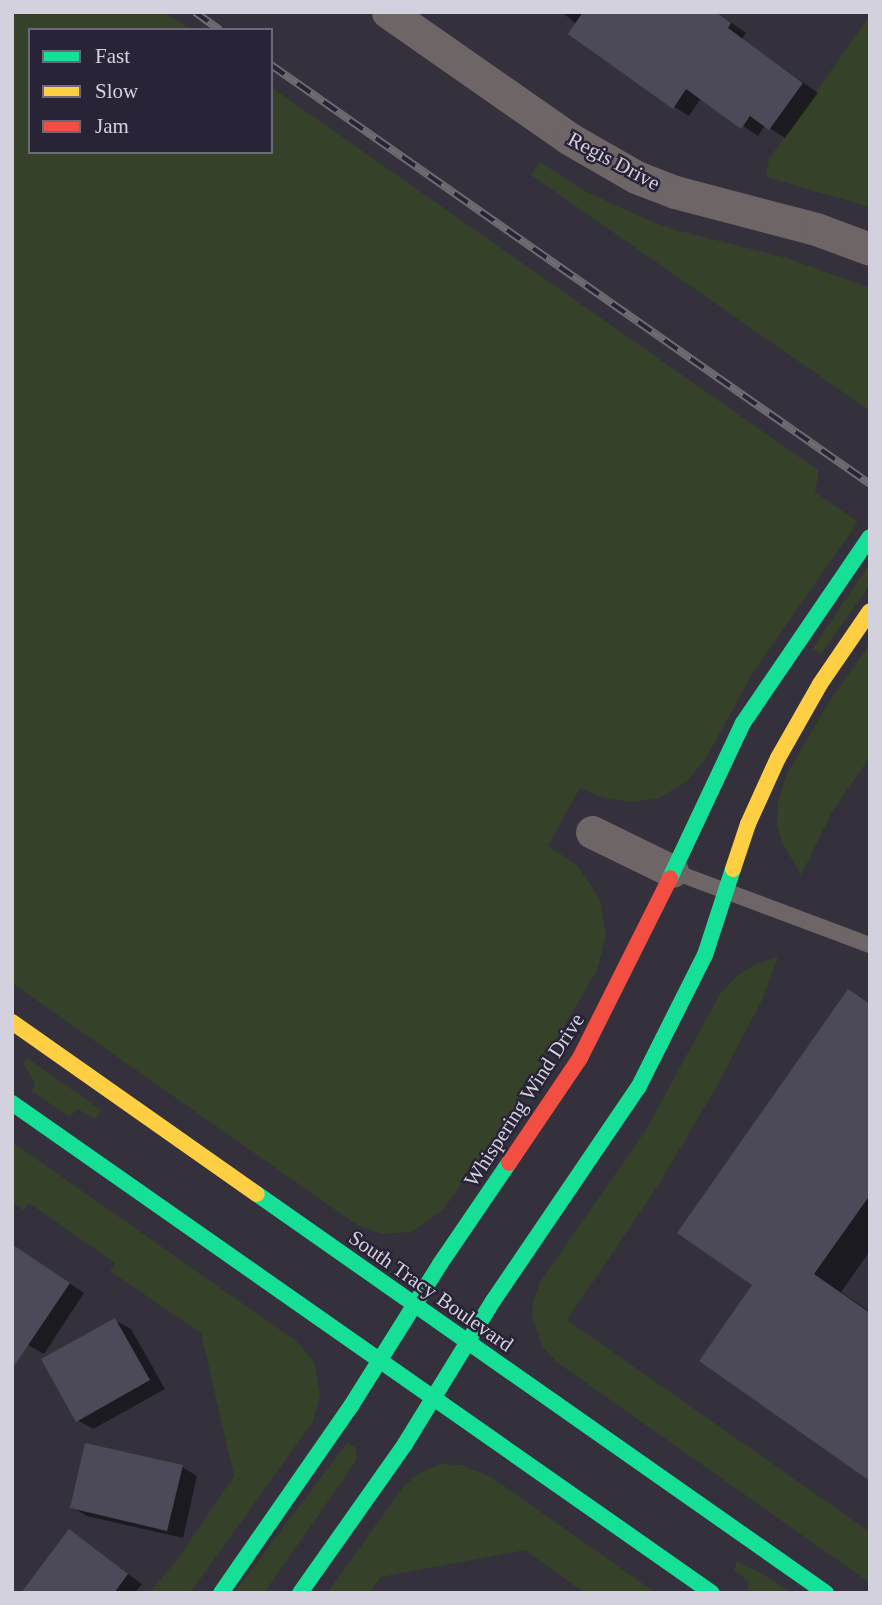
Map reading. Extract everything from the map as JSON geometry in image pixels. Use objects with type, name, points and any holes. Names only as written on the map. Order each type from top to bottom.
[{"type":"street","name":"Regis Drive","points":[[388,12],[570,139],[636,177],[675,192],[816,229],[870,249]]},
{"type":"street","name":"Whispering Wind Drive","points":[[220,1593],[380,1361],[414,1304],[580,1058],[615,992],[743,723],[870,537]]},
{"type":"street","points":[[300,1593],[638,1088],[696,977],[727,894],[748,824],[778,758],[820,684],[870,611]]},
{"type":"street","points":[[592,832],[672,871]]},
{"type":"street","name":"South Tracy Boulevard","points":[[12,1022],[826,1593]]},
{"type":"street","points":[[12,1103],[712,1593]]},
{"type":"lane","points":[[672,871],[727,894],[870,945]]},
{"type":"green space","points":[[12,12],[165,12],[187,28],[28,28],[28,154],[273,154],[273,88],[819,471],[815,492],[858,522],[754,671],[706,758],[686,782],[659,798],[634,802],[603,798],[580,788],[548,846],[577,865],[600,899],[606,935],[597,970],[525,1093],[443,1210],[412,1232],[382,1234],[357,1225],[12,983]]},
{"type":"green space","points":[[870,15],[870,207],[766,177],[769,159]]},
{"type":"green space","points":[[540,162],[583,190],[643,218],[676,230],[787,258],[870,288],[870,411],[531,175]]},
{"type":"green space","points":[[870,563],[870,585],[821,654],[812,649]]},
{"type":"green space","points":[[870,644],[870,757],[833,810],[801,875],[782,842],[777,825],[778,801],[787,774],[828,703]]},
{"type":"green space","points":[[778,957],[763,998],[716,1088],[657,1187],[567,1320],[870,1532],[870,1583],[558,1363],[543,1348],[532,1317],[533,1302],[540,1282],[644,1133],[720,994],[739,974],[758,963]]},
{"type":"green space","points":[[27,1058],[101,1110],[98,1117],[92,1118],[78,1109],[69,1117],[32,1091],[35,1083],[23,1063]]},
{"type":"green space","points":[[12,1142],[296,1341],[314,1362],[320,1395],[312,1423],[190,1593],[149,1593],[176,1561],[234,1476],[201,1333],[110,1271],[115,1263],[29,1203],[23,1210],[12,1202]]},
{"type":"green space","points":[[347,1443],[356,1448],[356,1461],[264,1593],[234,1593]]},
{"type":"green space","points":[[442,1464],[462,1465],[491,1477],[656,1593],[585,1593],[525,1550],[381,1577],[369,1593],[327,1593],[404,1486],[419,1473]]},
{"type":"green space","points":[[737,1561],[791,1593],[746,1593],[749,1582],[734,1570]]},
{"type":"building","points":[[583,12],[716,12],[731,23],[728,28],[803,83],[769,130],[750,116],[741,129],[686,89],[673,109],[568,34]]},
{"type":"building","points":[[848,989],[870,1004],[870,1195],[814,1274],[870,1313],[870,1481],[699,1361],[752,1285],[677,1233]]},
{"type":"building","points":[[12,1244],[70,1283],[12,1369]]},
{"type":"building","points":[[115,1318],[150,1380],[76,1422],[41,1359]]},
{"type":"building","points":[[85,1443],[183,1465],[167,1531],[70,1508]]},
{"type":"building","points":[[69,1529],[128,1574],[114,1593],[21,1593]]},
{"type":"railway","points":[[195,12],[217,28]]},
{"type":"railway","points":[[273,66],[870,484]]},
{"type":"traffic: fast","points":[[670,878],[743,723],[870,537]]},
{"type":"traffic: fast","points":[[300,1593],[405,1444],[493,1301],[638,1088],[705,955],[733,869]]},
{"type":"traffic: fast","points":[[12,1103],[712,1593]]},
{"type":"traffic: fast","points":[[221,1593],[351,1406],[440,1264],[509,1163]]},
{"type":"traffic: fast","points":[[257,1194],[826,1593]]},
{"type":"traffic: slow","points":[[733,869],[748,824],[778,758],[820,684],[870,611]]},
{"type":"traffic: slow","points":[[12,1022],[257,1194]]},
{"type":"traffic: jam","points":[[509,1163],[580,1058],[670,878]]}]
